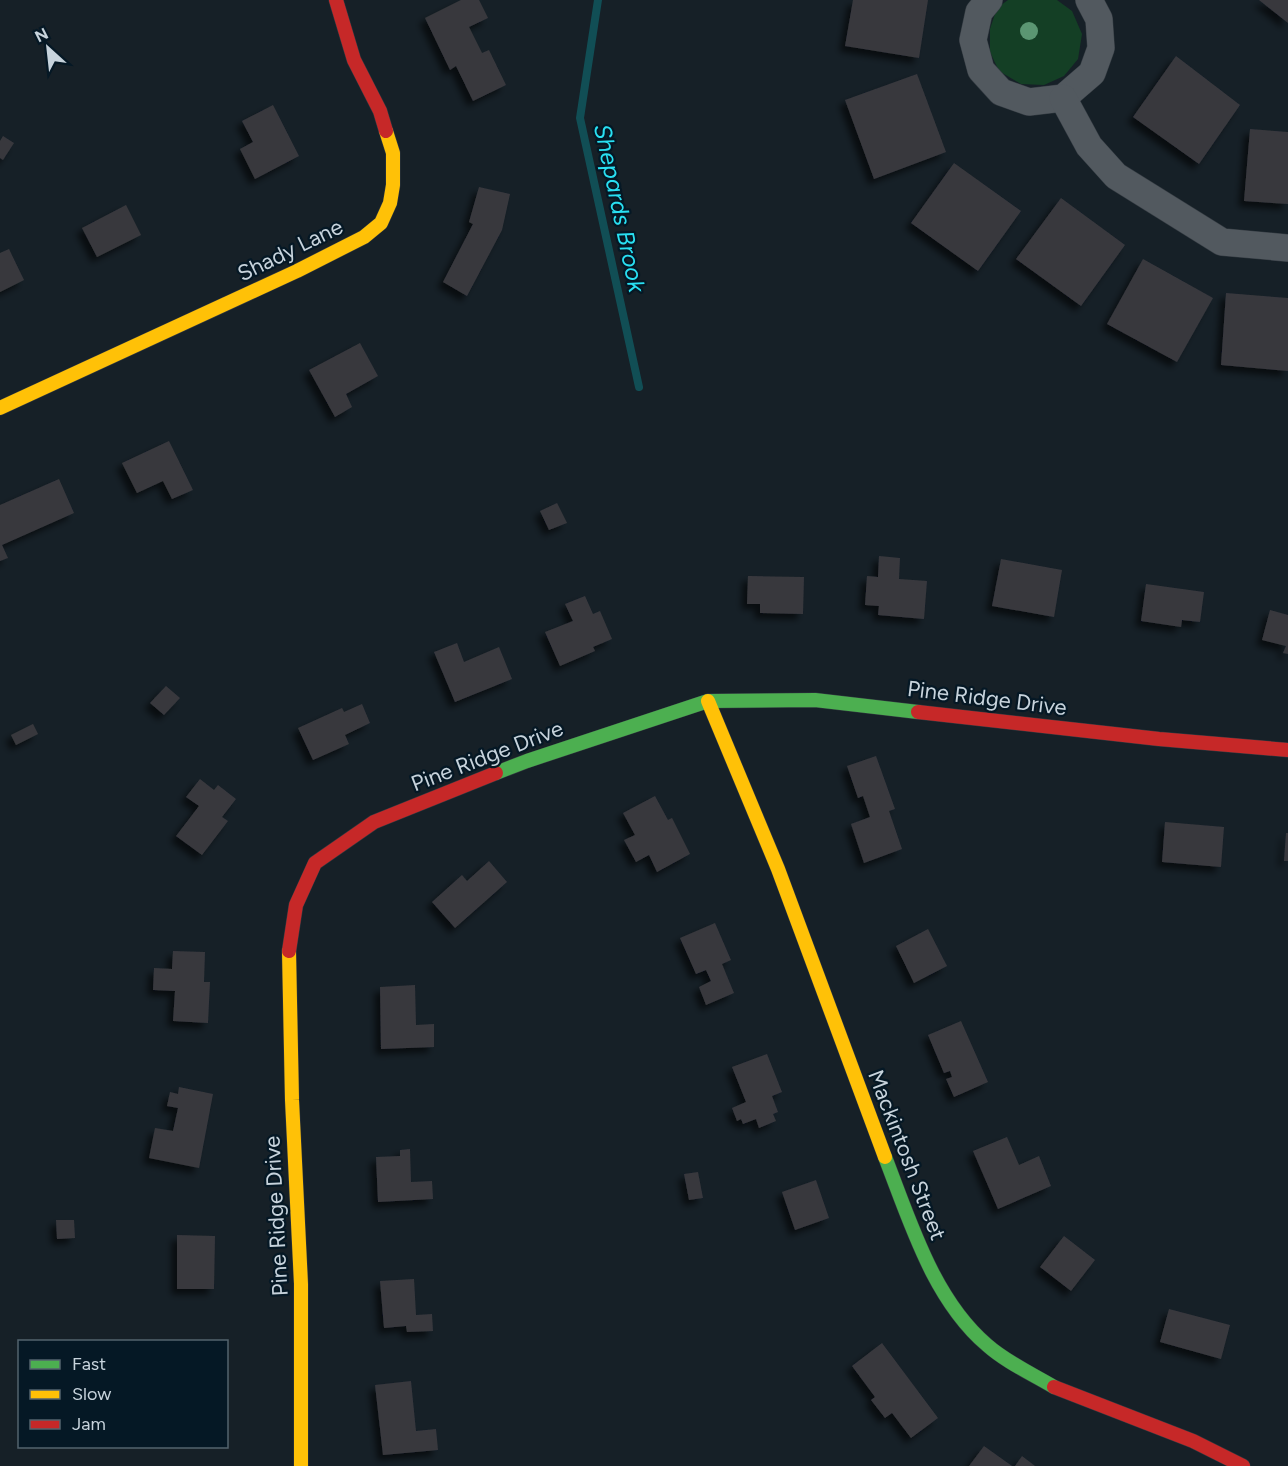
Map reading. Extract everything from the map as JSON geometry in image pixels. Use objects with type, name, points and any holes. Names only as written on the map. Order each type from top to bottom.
[{"type":"street","name":"Shady Lane","points":[[0,408],[297,271],[364,237],[381,223],[390,202],[393,185],[393,153],[380,111],[354,60],[336,0]]},
{"type":"street","points":[[989,0],[979,12],[973,40],[981,70],[1001,92],[1029,102],[1063,98],[1092,73],[1101,48],[1099,19],[1089,0]]},
{"type":"street","points":[[1063,98],[1089,146],[1116,176],[1222,242],[1288,248]]},
{"type":"street","name":"Pine Ridge Drive","points":[[301,1466],[302,1284],[292,1101],[290,946],[297,905],[315,863],[374,822],[527,761],[708,701],[815,700],[1159,739],[1288,750]]},
{"type":"street","name":"Mackintosh Street","points":[[708,701],[778,869],[871,1122],[928,1265],[966,1326],[989,1347],[1060,1391],[1193,1441],[1243,1466]]},
{"type":"green space","points":[[1008,0],[1057,0],[1072,11],[1082,34],[1078,59],[1064,76],[1044,85],[1021,84],[999,71],[990,52],[990,29],[997,8]]},
{"type":"building","points":[[461,0],[479,0],[488,18],[469,27],[482,53],[489,50],[506,85],[473,101],[456,66],[450,70],[425,18]]},
{"type":"building","points":[[853,0],[928,0],[919,58],[845,46]]},
{"type":"building","points":[[1259,0],[1288,0],[1288,23]]},
{"type":"building","points":[[1176,56],[1240,105],[1199,164],[1133,117]]},
{"type":"building","points":[[917,74],[946,152],[874,179],[845,100]]},
{"type":"building","points":[[273,105],[299,156],[255,179],[240,149],[253,142],[242,121]]},
{"type":"building","points":[[1250,129],[1288,132],[1288,204],[1244,201]]},
{"type":"building","points":[[3,136],[14,143],[3,160],[0,158],[0,141]]},
{"type":"building","points":[[954,163],[1021,211],[978,271],[911,223]]},
{"type":"building","points":[[479,187],[510,194],[502,230],[467,296],[443,282],[473,224],[469,222]]},
{"type":"building","points":[[1061,198],[1125,245],[1081,306],[1016,259]]},
{"type":"building","points":[[126,205],[141,235],[97,257],[82,228]]},
{"type":"building","points":[[9,249],[24,280],[0,292],[0,253]]},
{"type":"building","points":[[1143,259],[1213,298],[1177,362],[1107,324]]},
{"type":"building","points":[[1226,293],[1288,298],[1288,371],[1221,365]]},
{"type":"building","points":[[360,343],[378,376],[346,394],[352,407],[335,417],[309,370]]},
{"type":"building","points":[[169,441],[193,490],[172,499],[163,481],[137,493],[122,463]]},
{"type":"building","points":[[59,479],[74,513],[2,545],[8,558],[0,561],[0,505]]},
{"type":"building","points":[[557,503],[567,523],[549,530],[540,511]]},
{"type":"building","points":[[879,556],[900,558],[899,579],[927,581],[924,619],[878,615],[879,606],[865,605],[867,576],[878,577]]},
{"type":"building","points":[[1001,559],[1062,570],[1054,617],[992,606]]},
{"type":"building","points":[[748,576],[804,577],[803,614],[760,613],[760,604],[747,604]]},
{"type":"building","points":[[1146,584],[1204,592],[1200,622],[1182,620],[1181,627],[1141,621]]},
{"type":"building","points":[[585,596],[593,614],[600,611],[612,639],[593,647],[595,651],[560,666],[545,632],[573,621],[565,604]]},
{"type":"building","points":[[1270,610],[1288,615],[1288,654],[1283,653],[1286,646],[1262,640]]},
{"type":"building","points":[[457,643],[464,662],[499,647],[512,679],[455,702],[434,652]]},
{"type":"building","points":[[166,686],[180,698],[164,715],[150,703]]},
{"type":"building","points":[[362,704],[370,723],[345,735],[349,744],[313,760],[298,728],[342,708],[344,712]]},
{"type":"building","points":[[33,724],[38,734],[16,745],[11,735]]},
{"type":"building","points":[[876,756],[895,809],[889,811],[902,849],[864,863],[851,824],[870,817],[863,796],[858,798],[847,766]]},
{"type":"building","points":[[200,779],[214,790],[218,785],[236,799],[222,817],[228,821],[202,855],[176,836],[199,806],[186,797]]},
{"type":"building","points":[[655,796],[668,820],[672,818],[690,854],[657,872],[649,855],[636,862],[624,840],[635,835],[623,813]]},
{"type":"building","points":[[1165,822],[1224,827],[1221,867],[1162,862]]},
{"type":"building","points":[[1286,833],[1288,833],[1288,861],[1284,861]]},
{"type":"building","points":[[489,861],[507,882],[455,928],[432,902],[462,875],[467,881]]},
{"type":"building","points":[[715,923],[731,960],[722,964],[734,993],[706,1005],[699,987],[711,981],[706,970],[696,974],[680,938]]},
{"type":"building","points":[[928,929],[947,966],[914,983],[896,946]]},
{"type":"building","points":[[173,951],[205,952],[204,982],[210,982],[208,1023],[173,1021],[175,991],[153,990],[154,968],[172,969]]},
{"type":"building","points":[[415,985],[416,1025],[434,1024],[434,1047],[381,1049],[380,987]]},
{"type":"building","points":[[961,1021],[988,1082],[954,1097],[946,1079],[952,1077],[950,1071],[944,1073],[928,1035]]},
{"type":"building","points":[[767,1054],[782,1092],[772,1096],[778,1112],[773,1114],[776,1121],[759,1128],[756,1119],[743,1124],[741,1119],[737,1121],[732,1108],[746,1102],[732,1067]]},
{"type":"building","points":[[179,1087],[213,1094],[199,1168],[149,1158],[155,1128],[173,1131],[178,1108],[167,1106],[170,1092],[178,1094]]},
{"type":"building","points":[[1007,1137],[1019,1165],[1039,1156],[1051,1186],[998,1209],[973,1151]]},
{"type":"building","points":[[410,1149],[411,1182],[432,1181],[433,1199],[378,1202],[376,1157],[400,1156],[400,1150]]},
{"type":"building","points":[[698,1172],[703,1198],[689,1200],[684,1174]]},
{"type":"building","points":[[816,1180],[829,1218],[795,1230],[782,1192]]},
{"type":"building","points":[[56,1220],[74,1220],[75,1238],[57,1239]]},
{"type":"building","points":[[177,1235],[215,1236],[214,1289],[177,1289]]},
{"type":"building","points":[[1064,1236],[1095,1260],[1071,1291],[1040,1267]]},
{"type":"building","points":[[414,1279],[416,1315],[432,1314],[433,1331],[407,1332],[406,1326],[384,1328],[380,1281]]},
{"type":"building","points":[[1169,1309],[1230,1325],[1221,1359],[1160,1342]]},
{"type":"building","points":[[882,1343],[938,1418],[911,1438],[892,1413],[885,1418],[871,1400],[875,1397],[852,1366]]},
{"type":"building","points":[[411,1381],[416,1431],[436,1429],[438,1450],[383,1455],[375,1385]]},
{"type":"building","points":[[984,1446],[1012,1466],[969,1466]]},
{"type":"building","points":[[1022,1456],[1035,1466],[1015,1466]]},
{"type":"waterway","name":"Shepards Brook","points":[[598,0],[580,118],[639,387]]},
{"type":"traffic: fast","points":[[496,773],[708,701],[815,700],[918,712]]},
{"type":"traffic: fast","points":[[885,1157],[925,1258],[952,1305],[968,1326],[994,1351],[1054,1387]]},
{"type":"traffic: slow","points":[[0,408],[297,271],[364,237],[381,223],[390,203],[393,185],[393,153],[386,131]]},
{"type":"traffic: slow","points":[[708,701],[778,869],[885,1157]]},
{"type":"traffic: slow","points":[[289,951],[292,1100],[301,1284],[301,1466]]},
{"type":"traffic: jam","points":[[336,0],[354,60],[380,111],[386,131]]},
{"type":"traffic: jam","points":[[918,712],[1159,739],[1288,750]]},
{"type":"traffic: jam","points":[[289,951],[296,905],[315,863],[374,822],[496,773]]},
{"type":"traffic: jam","points":[[1054,1387],[1193,1441],[1243,1466]]}]
